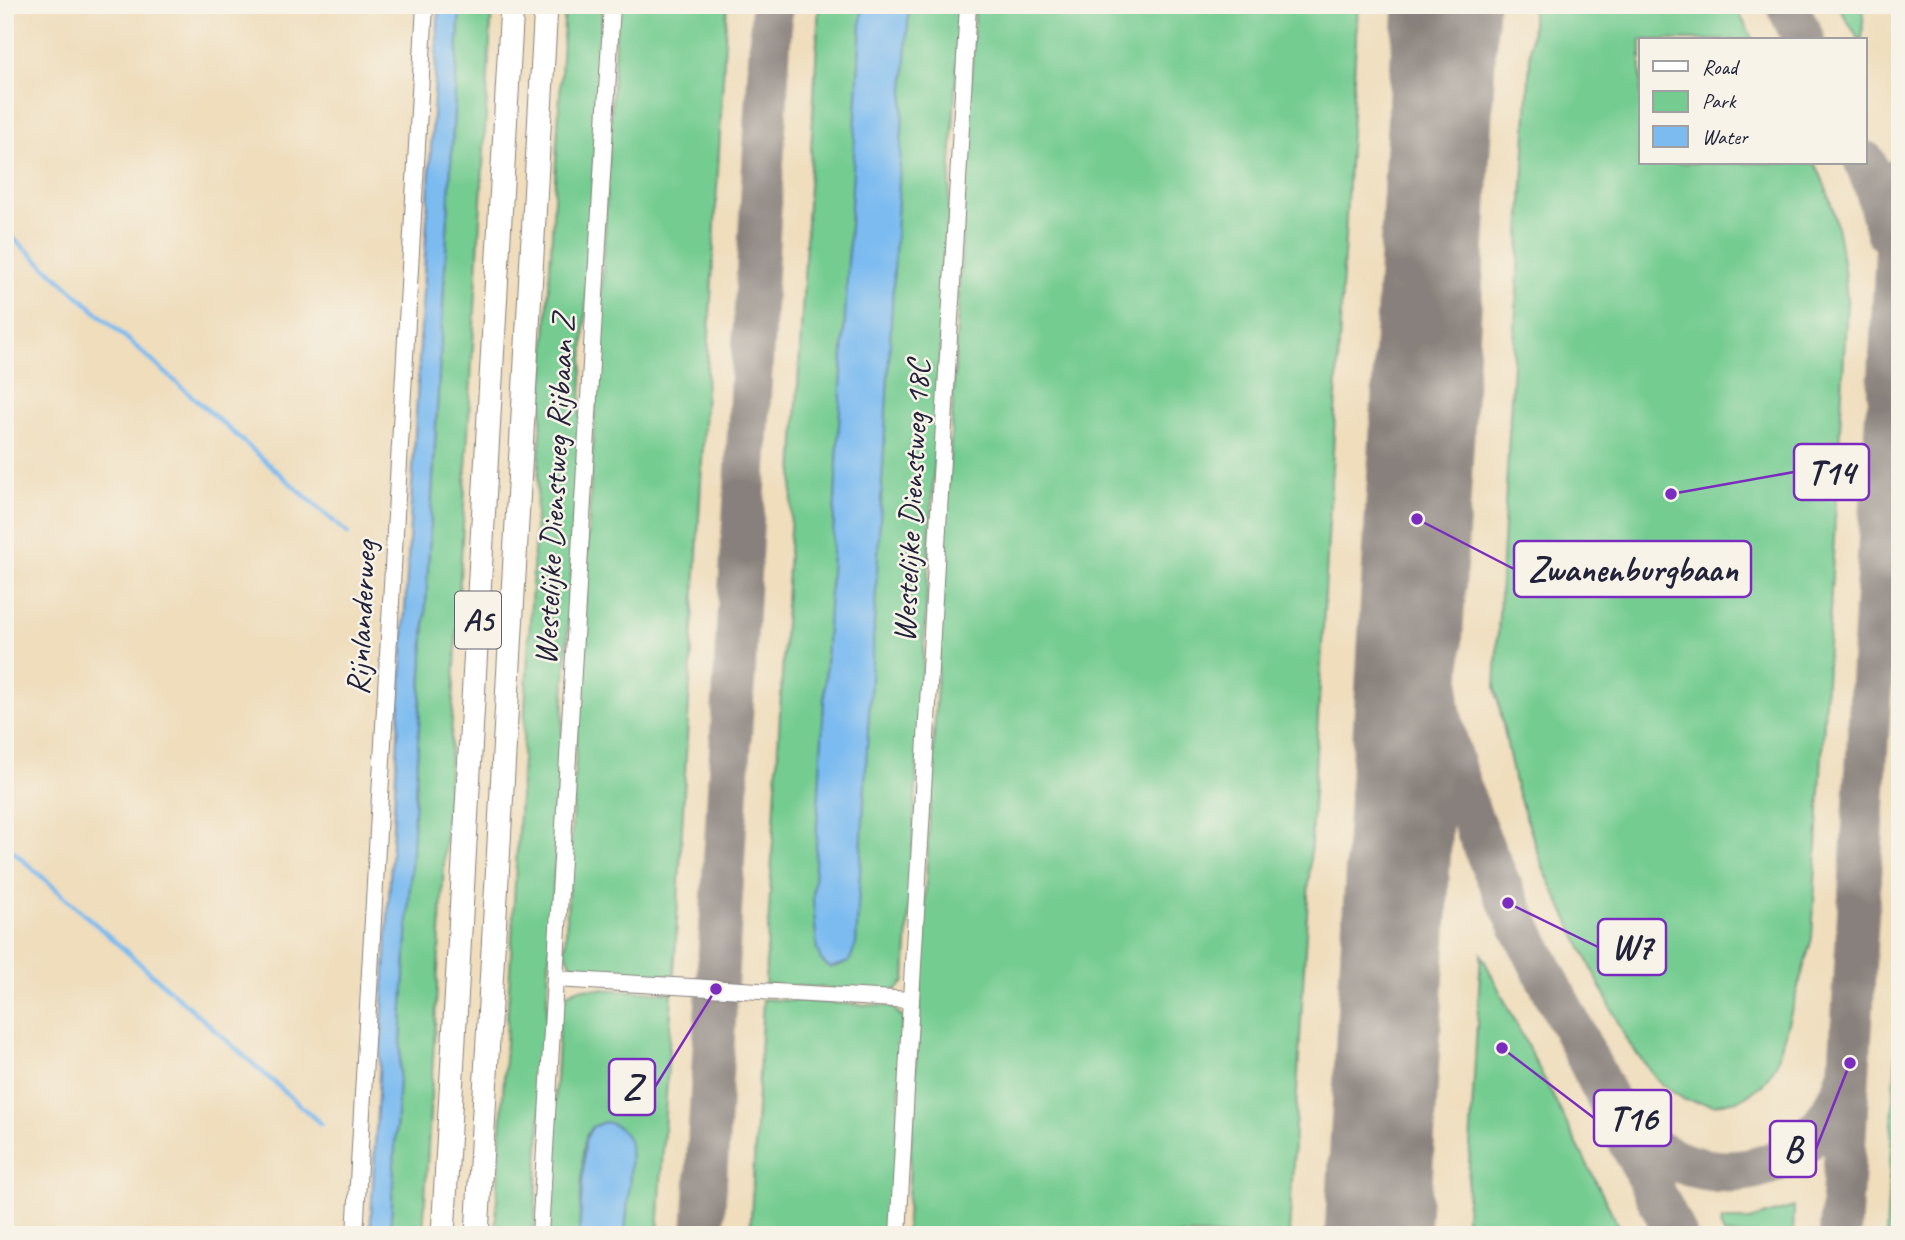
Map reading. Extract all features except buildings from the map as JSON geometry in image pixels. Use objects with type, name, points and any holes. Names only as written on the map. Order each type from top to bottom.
[{"type":"highway","name":"A5","points":[[443,1235],[513,5]]},
{"type":"highway","name":"A5","points":[[477,1235],[546,5]]},
{"type":"street","name":"Rijnlanderweg","points":[[355,1235],[425,5]]},
{"type":"street","name":"Westelijke Dienstweg Rijbaan Z","points":[[540,1235],[612,5]]},
{"type":"street","name":"Westelijke Dienstweg 18C","points":[[898,1235],[968,5]]},
{"type":"street","points":[[555,979],[911,1000]]},
{"type":"green space","points":[[460,5],[492,5],[433,1060],[423,1235],[390,1235]]},
{"type":"green space","points":[[565,5],[603,5],[534,1235],[495,1235]]},
{"type":"green space","points":[[617,5],[727,5],[674,976],[582,972],[571,963],[565,950]]},
{"type":"green space","points":[[819,5],[960,5],[905,981],[896,990],[889,992],[765,984]]},
{"type":"green space","points":[[975,5],[1358,5],[1289,1235],[906,1235]]},
{"type":"green space","points":[[1533,5],[1735,5],[1752,38],[1639,38],[1639,164],[1816,164],[1834,213],[1847,301],[1812,938],[1776,1065],[1762,1085],[1741,1099],[1714,1105],[1685,1100],[1660,1083],[1627,1041],[1544,870],[1516,788],[1495,686]]},
{"type":"green space","points":[[1838,5],[1864,5],[1862,38],[1858,38]]},
{"type":"green space","points":[[1481,954],[1623,1235],[1465,1235]]},
{"type":"green space","points":[[1900,984],[1900,1235],[1886,1235],[1898,1016]]},
{"type":"green space","points":[[580,988],[672,993],[658,1235],[625,1235],[630,1153],[629,1141],[621,1129],[587,1133],[583,1152],[579,1235],[547,1235],[560,1008],[568,993]]},
{"type":"green space","points":[[763,999],[886,1006],[893,1008],[903,1018],[893,1235],[750,1235]]},
{"type":"green space","points":[[1794,1207],[1793,1235],[1725,1235],[1720,1225],[1722,1220],[1749,1220]]},
{"type":"water","points":[[439,5],[460,5],[390,1235],[370,1235]]},
{"type":"water","points":[[862,5],[909,5],[856,944],[849,962],[830,968],[821,960],[817,949],[813,901]]},
{"type":"water","points":[[604,1122],[619,1128],[629,1141],[630,1172],[625,1235],[579,1235],[585,1140],[592,1127]]},
{"type":"waterway","points":[[5,231],[348,534]]},
{"type":"waterway","points":[[5,844],[321,1124]]},
{"type":"taxiway","points":[[703,1235],[772,5]]},
{"type":"taxiway","points":[[1787,5],[1803,38]]},
{"type":"taxiway","points":[[1866,164],[1876,190],[1886,231]]},
{"type":"taxiway","points":[[1888,393],[1900,178]]},
{"type":"taxiway","points":[[1840,1235],[1886,414],[1900,363]]},
{"type":"taxiway","points":[[1417,519],[1439,708],[1465,800],[1488,858],[1515,914],[1676,1235]]},
{"type":"taxiway","points":[[1625,1126],[1645,1144],[1692,1166],[1717,1171],[1743,1170],[1767,1165],[1791,1153],[1812,1135],[1832,1110],[1845,1081]]},
{"type":"runway","points":[[1377,1235],[1446,5]]},
{"type":"place","name":"T14","points":[[1671,494]]},
{"type":"place","name":"Zwanenburgbaan","points":[[1417,519]]},
{"type":"place","name":"W7","points":[[1508,903]]},
{"type":"place","name":"Z","points":[[716,989]]},
{"type":"place","name":"T16","points":[[1502,1048]]},
{"type":"place","name":"B","points":[[1850,1063]]}]
